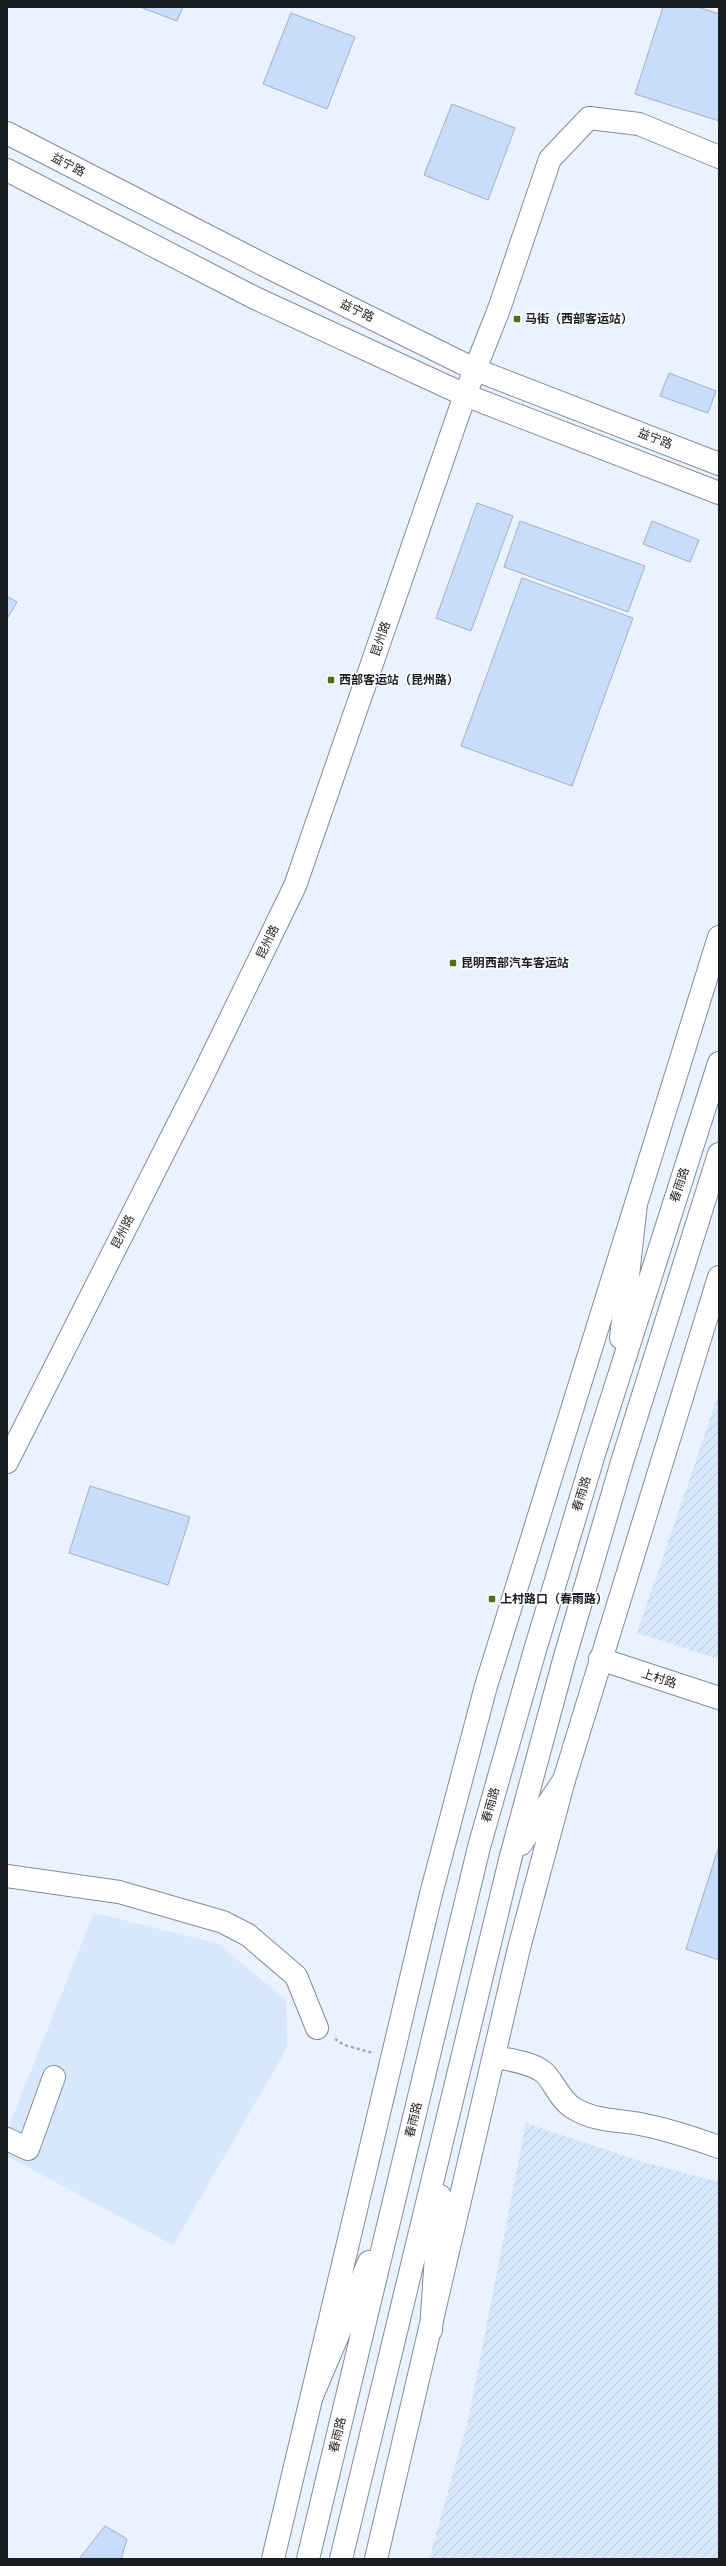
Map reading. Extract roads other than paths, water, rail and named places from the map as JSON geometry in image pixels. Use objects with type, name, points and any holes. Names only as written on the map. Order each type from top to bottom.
[{"type":"main road","name":"昆州路","points":[[7,1462],[200,1081],[295,886],[465,395],[476,370],[550,159],[589,118],[638,124],[719,157]]},
{"type":"main road","name":"益宁路","points":[[7,133],[270,268],[476,370],[719,464]]},
{"type":"main road","points":[[7,170],[256,298],[465,395],[719,493]]},
{"type":"main road","points":[[273,2559],[431,1894],[486,1686],[719,937]]},
{"type":"main road","name":"春雨路","points":[[308,2559],[480,1847],[535,1650],[615,1386],[719,1063]]},
{"type":"main road","points":[[341,2559],[510,1860],[566,1652],[622,1462],[719,1154]]},
{"type":"main road","points":[[615,1386],[636,1204]]},
{"type":"main road","points":[[376,2559],[495,2057],[519,1948],[564,1780],[600,1659],[719,1277]]},
{"type":"main road","name":"上村路","points":[[600,1659],[719,1698]]},
{"type":"main road","points":[[510,1860],[564,1780]]},
{"type":"main road","points":[[7,1876],[119,1892],[223,1922],[248,1935],[296,1976],[317,2028]]},
{"type":"main road","points":[[495,2057],[527,2064],[543,2071],[558,2094],[574,2109],[604,2120],[639,2124],[675,2132],[719,2147]]},
{"type":"main road","points":[[7,2139],[28,2149],[54,2077]]},
{"type":"main road","points":[[431,2330],[444,2134]]},
{"type":"main road","points":[[312,2396],[394,2202]]},
{"type":"place","name":"马街（西部客运站）","points":[[517,319]]},
{"type":"place","name":"西部客运站（昆州路）","points":[[331,680]]},
{"type":"place","name":"昆明西部汽车客运站","points":[[453,963]]},
{"type":"place","name":"上村路口（春雨路）","points":[[492,1599]]}]
